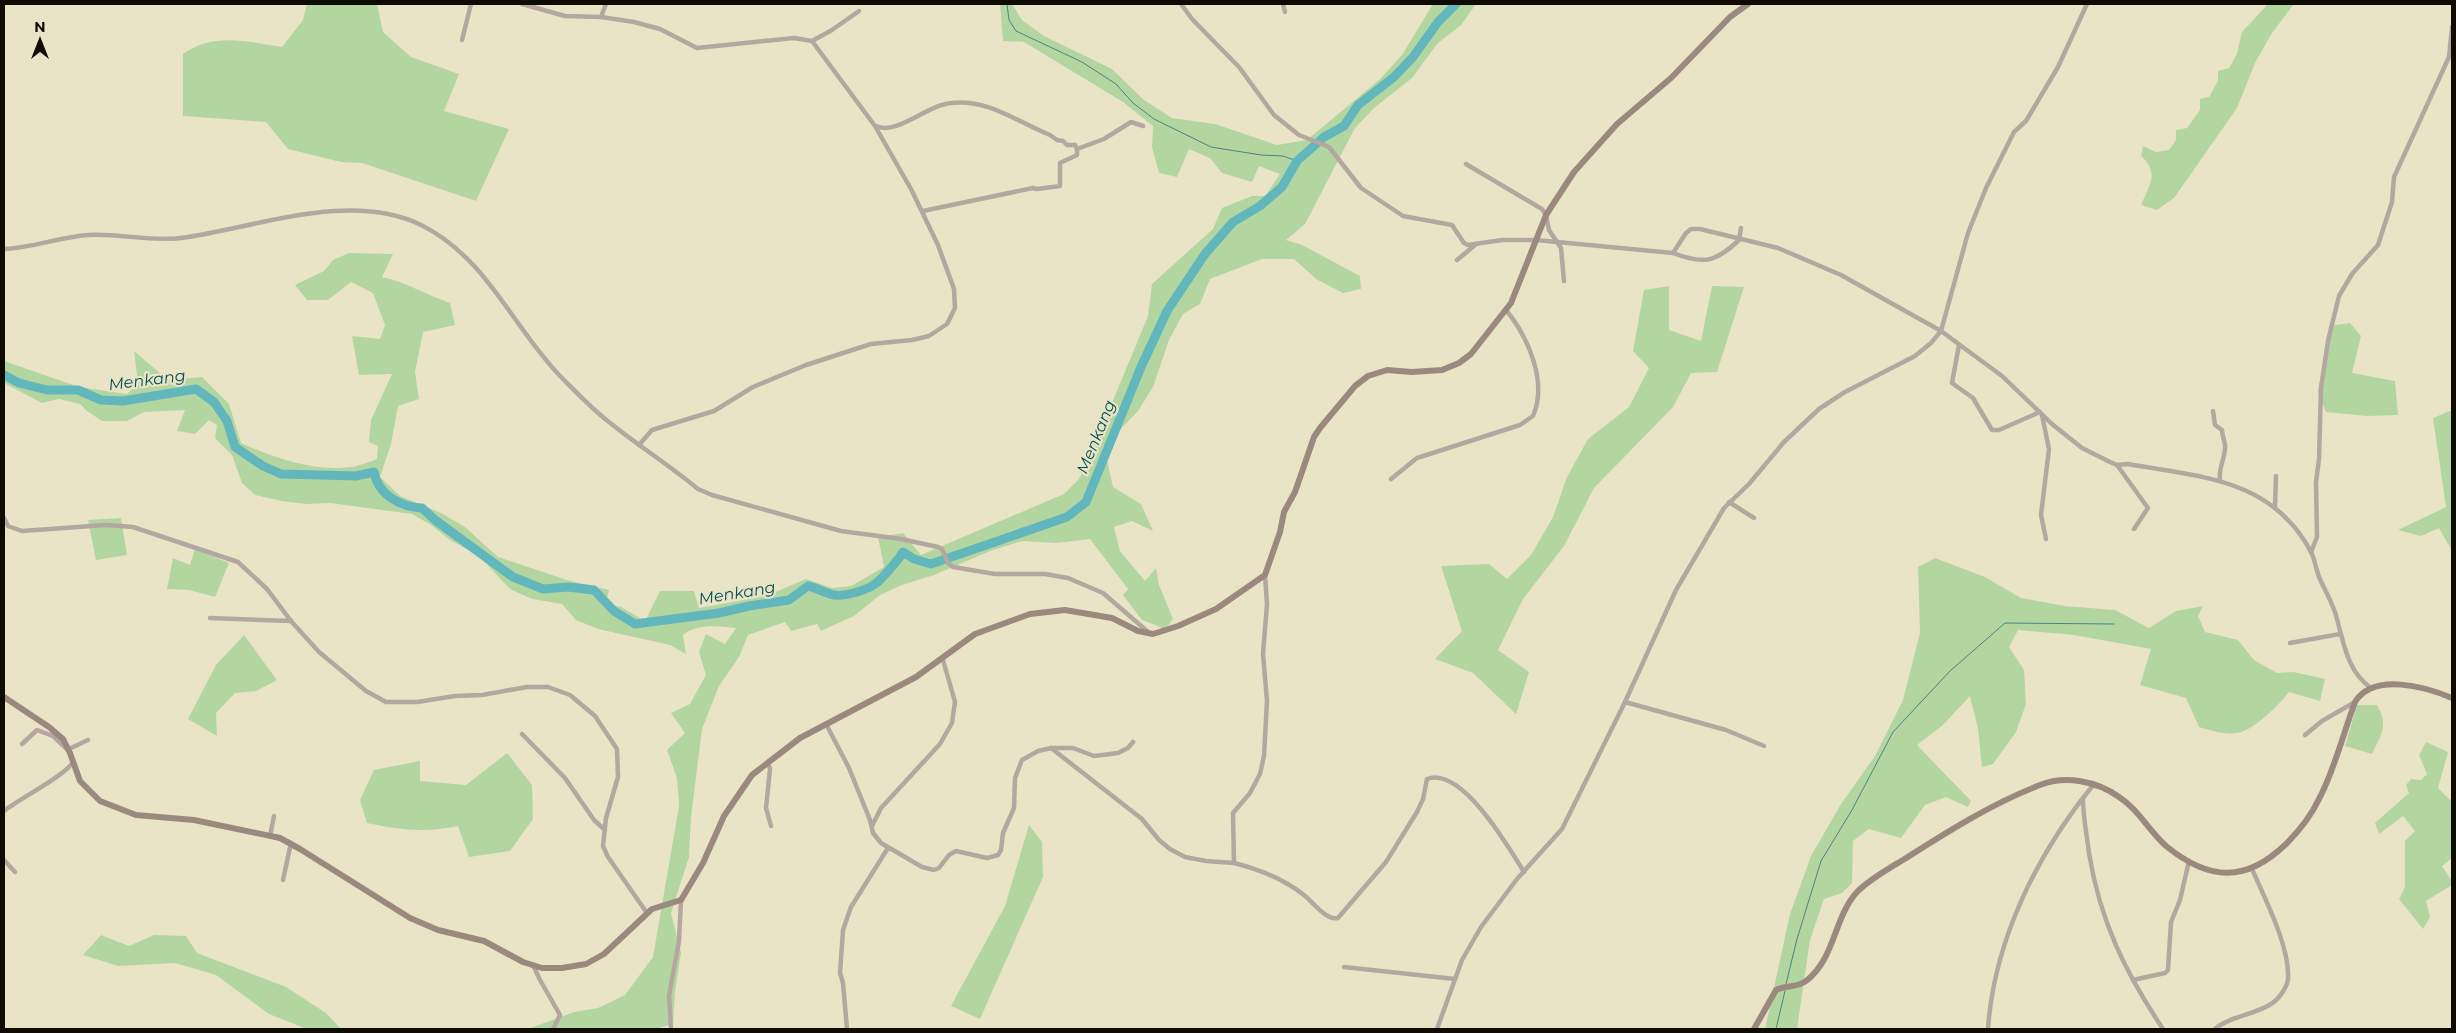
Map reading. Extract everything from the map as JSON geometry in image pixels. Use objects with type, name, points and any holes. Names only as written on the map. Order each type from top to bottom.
[{"type":"street","points":[[462,40],[471,4]]},
{"type":"street","points":[[522,4],[565,16],[601,16],[660,29],[697,48],[804,38],[812,41],[875,126],[923,211],[938,245],[956,298],[955,308],[943,328],[929,336],[912,340],[870,344],[806,365],[753,387],[706,414],[652,430],[639,445]]},
{"type":"street","points":[[601,16],[606,4]]},
{"type":"street","points":[[1181,4],[1192,19],[1239,67],[1274,115],[1299,135],[1322,144],[1333,151],[1362,188],[1390,209],[1414,219],[1452,225],[1464,243],[1477,244],[1502,240],[1536,240],[1673,253],[1693,260],[1710,260],[1719,257],[1739,240],[1741,228]]},
{"type":"street","points":[[1283,4],[1286,12]]},
{"type":"street","points":[[1234,863],[1233,813],[1250,793],[1260,774],[1264,756],[1267,701],[1263,662],[1267,604],[1264,575],[1280,532],[1284,512],[1295,492],[1314,437],[1355,386],[1368,376],[1387,370],[1432,372],[1452,366],[1471,354],[1506,310],[1516,293],[1546,215],[1574,172],[1617,124],[1691,58],[1730,17],[1748,4]]},
{"type":"street","points":[[1437,1029],[1455,979],[1481,927],[1524,872],[1562,829],[1682,578],[1729,502],[1749,484],[1784,442],[1819,409],[1845,392],[1909,360],[1931,343],[1941,331],[1964,248],[1986,188],[2014,132],[2026,121],[2058,67],[2087,4]]},
{"type":"street","points":[[812,41],[859,11]]},
{"type":"street","points":[[2311,552],[2317,537],[2316,482],[2319,459],[2321,388],[2328,341],[2339,296],[2352,274],[2376,250],[2392,202],[2394,177],[2449,57],[2452,27]]},
{"type":"street","points":[[875,126],[889,128],[940,104],[976,103],[1001,112],[1050,135],[1056,140],[1063,141],[1067,145],[1075,145],[1077,149],[1077,155],[1060,163],[1060,186],[1023,189],[923,211]]},
{"type":"street","points":[[1077,149],[1104,139],[1132,122],[1143,126]]},
{"type":"street","points":[[1466,164],[1536,206],[1546,215],[1549,230],[1560,243],[1564,280]]},
{"type":"street","points":[[4,249],[37,246],[90,235],[178,238],[260,224],[317,211],[371,212],[420,225],[445,241],[475,266],[498,293],[533,343],[555,370],[596,411],[698,489],[712,495],[841,531],[901,538],[938,547],[942,549],[948,563],[953,567],[1003,574],[1056,575],[1084,583],[1103,592],[1140,627],[1153,634]]},
{"type":"street","points":[[1673,253],[1683,235],[1691,230],[1714,232],[1739,240],[1778,248],[1841,275],[1941,331],[2002,376],[2082,448],[2117,465],[2148,508],[2134,529]]},
{"type":"street","points":[[1457,260],[1467,250],[1477,244]]},
{"type":"street","points":[[1391,479],[1417,458],[1520,425],[1533,416],[1537,394],[1535,364],[1531,353],[1506,310]]},
{"type":"street","points":[[1959,345],[1952,383],[1973,398],[1992,430],[1999,430],[2041,413]]},
{"type":"street","points":[[2213,411],[2215,425],[2222,430],[2222,437],[2226,447],[2219,474],[2220,481]]},
{"type":"street","points":[[2041,413],[2049,449],[2041,515],[2046,539]]},
{"type":"street","points":[[2117,465],[2128,464],[2220,481],[2263,498],[2275,508],[2311,552],[2318,575],[2336,616],[2350,662],[2363,683],[2372,688]]},
{"type":"street","points":[[2275,508],[2276,476]]},
{"type":"street","points":[[1729,502],[1754,518]]},
{"type":"street","points":[[4,518],[8,526],[22,531],[106,525],[133,528],[204,549],[241,564],[267,590],[291,621],[324,657],[366,691],[386,702],[417,702],[536,687],[559,690],[578,700],[604,727],[617,748],[618,777],[605,830],[604,846],[608,857],[647,913]]},
{"type":"street","points":[[671,1029],[669,996],[679,941],[680,900],[703,863],[724,816],[743,785],[800,738],[916,677],[942,660],[975,634],[1008,621],[1046,612],[1065,610],[1112,618],[1138,631],[1153,634],[1168,630],[1216,609],[1264,575]]},
{"type":"street","points":[[210,618],[291,621]]},
{"type":"street","points":[[2290,643],[2340,634]]},
{"type":"street","points":[[872,826],[881,808],[940,744],[952,723],[955,702],[942,660]]},
{"type":"street","points":[[2363,683],[2363,694]]},
{"type":"street","points":[[2305,735],[2322,720],[2355,702],[2372,688],[2422,687],[2452,698]]},
{"type":"street","points":[[4,697],[50,727],[63,740],[69,749],[85,788],[100,801],[111,807],[136,815],[194,820],[270,836],[291,843],[419,922],[438,930],[484,941],[534,965],[552,969],[586,964],[612,948],[647,913],[661,905],[680,900]]},
{"type":"street","points":[[1624,702],[1726,730],[1764,746]]},
{"type":"street","points":[[1754,1029],[1767,1002],[1776,990],[1799,985],[1816,970],[1830,948],[1848,903],[1862,887],[1978,814],[2041,784],[2062,780],[2094,784],[2122,798],[2164,844],[2189,861],[2219,872],[2240,873],[2252,869],[2272,857],[2286,844],[2318,802],[2355,702]]},
{"type":"street","points":[[826,724],[849,768],[872,826],[874,836],[888,848],[922,867],[934,870],[939,868],[949,855],[956,851],[987,858],[995,857],[1001,850],[1003,833],[1014,808],[1014,791],[1019,765],[1025,758],[1038,751],[1051,748],[1073,748],[1098,756],[1118,753],[1128,748],[1133,742]]},
{"type":"street","points":[[22,744],[40,730],[54,736],[69,751],[69,749],[88,740]]},
{"type":"street","points":[[522,734],[565,778],[594,820],[605,830]]},
{"type":"street","points":[[1051,748],[1142,819],[1170,849],[1184,857],[1234,863],[1285,883],[1305,896],[1329,917],[1338,918],[1386,862],[1420,805],[1427,779],[1434,778],[1451,783],[1467,795],[1498,829],[1524,872]]},
{"type":"street","points":[[4,811],[36,788],[68,771],[73,762]]},
{"type":"street","points":[[768,763],[770,769],[766,812],[771,826]]},
{"type":"street","points":[[1988,1029],[1993,988],[2022,895],[2046,852],[2094,784]]},
{"type":"street","points":[[2083,799],[2084,819],[2096,894],[2105,922],[2133,980],[2163,1029]]},
{"type":"street","points":[[270,836],[274,816]]},
{"type":"street","points":[[283,880],[291,843]]},
{"type":"street","points":[[847,1029],[843,983],[840,973],[843,930],[851,907],[888,848]]},
{"type":"street","points":[[4,860],[15,872]]},
{"type":"street","points":[[2133,980],[2165,973],[2168,970],[2171,922],[2184,887],[2189,861]]},
{"type":"street","points":[[2215,1029],[2224,1023],[2273,1003],[2287,983],[2287,968],[2280,936],[2252,869]]},
{"type":"street","points":[[534,965],[540,980],[557,1006],[560,1015],[553,1029]]},
{"type":"street","points":[[1344,967],[1455,979]]},
{"type":"green space","points":[[307,4],[377,4],[383,32],[411,57],[459,74],[444,111],[509,129],[476,201],[362,163],[341,162],[288,149],[266,122],[183,116],[183,54],[207,43],[231,40],[282,47],[303,20]]},
{"type":"green space","points":[[1000,4],[1012,4],[1022,20],[1044,36],[1112,69],[1144,100],[1172,118],[1215,124],[1277,145],[1307,140],[1379,80],[1402,55],[1433,4],[1476,4],[1461,25],[1437,44],[1412,78],[1374,108],[1355,128],[1305,224],[1286,240],[1302,245],[1360,276],[1361,289],[1343,293],[1316,279],[1294,259],[1262,259],[1210,279],[1200,304],[1183,314],[1169,340],[1153,387],[1138,411],[1114,436],[1106,456],[1113,487],[1141,504],[1153,531],[1132,521],[1114,527],[1120,551],[1145,581],[1156,568],[1159,585],[1173,619],[1165,629],[1142,620],[1123,595],[1128,589],[1090,539],[1057,543],[1022,541],[990,551],[934,575],[902,585],[880,595],[854,616],[821,631],[817,624],[791,631],[785,622],[748,635],[739,657],[719,686],[702,729],[691,817],[689,857],[671,913],[681,953],[675,992],[673,1024],[656,1029],[528,1029],[574,1012],[598,1008],[625,995],[653,957],[679,806],[677,778],[667,750],[685,733],[671,713],[690,704],[706,675],[699,652],[706,634],[725,644],[736,628],[708,626],[689,631],[683,635],[686,654],[670,645],[598,629],[576,620],[562,604],[532,599],[510,589],[479,556],[450,540],[431,525],[412,514],[330,503],[306,504],[255,495],[242,483],[232,455],[215,438],[217,425],[209,420],[195,434],[177,431],[185,410],[144,412],[127,421],[102,421],[80,404],[59,399],[42,403],[4,383],[4,361],[79,387],[127,394],[138,384],[134,351],[168,380],[202,377],[229,404],[241,443],[281,459],[308,466],[337,468],[357,466],[377,459],[378,446],[369,442],[371,420],[392,374],[359,375],[352,336],[380,339],[385,325],[373,293],[351,282],[328,300],[307,300],[295,285],[324,271],[333,260],[349,253],[393,254],[382,277],[400,282],[450,303],[455,325],[423,332],[415,372],[419,399],[398,406],[391,444],[380,477],[400,496],[441,513],[465,527],[498,557],[567,580],[609,590],[606,604],[621,607],[645,621],[660,591],[694,591],[699,608],[766,596],[806,579],[832,588],[851,586],[884,567],[878,537],[903,533],[921,555],[1064,494],[1079,479],[1097,439],[1148,316],[1152,284],[1213,229],[1222,208],[1252,196],[1265,196],[1280,174],[1259,166],[1252,182],[1222,173],[1210,158],[1189,149],[1177,177],[1159,173],[1152,147],[1153,126],[1123,102],[1024,42],[1003,41]]},
{"type":"green space","points":[[2268,4],[2294,4],[2272,33],[2255,63],[2237,108],[2174,198],[2157,210],[2141,205],[2151,180],[2150,168],[2141,156],[2143,146],[2156,152],[2169,150],[2176,140],[2176,130],[2187,128],[2200,110],[2200,99],[2209,97],[2218,81],[2218,71],[2229,68],[2237,54],[2242,32]]},
{"type":"green space","points":[[1669,286],[1669,330],[1701,341],[1712,286],[1744,287],[1717,372],[1691,373],[1673,407],[1594,488],[1564,546],[1523,599],[1498,650],[1529,672],[1516,714],[1473,673],[1435,659],[1462,631],[1441,566],[1489,564],[1507,579],[1531,555],[1553,517],[1567,477],[1588,439],[1629,407],[1649,368],[1633,351],[1644,290]]},
{"type":"green space","points":[[2350,323],[2361,336],[2352,373],[2395,381],[2398,415],[2367,416],[2326,412],[2318,392],[2329,326]]},
{"type":"green space","points":[[2452,410],[2452,551],[2439,528],[2421,536],[2398,530],[2446,507],[2433,418]]},
{"type":"green space","points":[[121,518],[127,555],[96,560],[88,520]]},
{"type":"green space","points":[[195,549],[229,563],[215,597],[189,590],[167,589],[173,558],[190,565]]},
{"type":"green space","points":[[1935,558],[1985,577],[2021,598],[2065,606],[2115,610],[2149,628],[2176,611],[2203,606],[2198,616],[2205,632],[2238,640],[2254,660],[2277,673],[2294,672],[2325,679],[2320,701],[2289,692],[2267,715],[2247,730],[2230,733],[2214,731],[2199,727],[2186,698],[2140,685],[2151,649],[2074,635],[2018,630],[2009,647],[2024,670],[2026,704],[2016,732],[1993,764],[1982,767],[1978,729],[1970,696],[1943,725],[1917,745],[1971,801],[1968,807],[1946,797],[1925,805],[1901,838],[1869,829],[1853,841],[1852,883],[1842,893],[1824,899],[1810,940],[1797,1029],[1765,1029],[1790,914],[1811,856],[1841,804],[1875,756],[1903,700],[1920,633],[1918,567]]},
{"type":"green space","points":[[244,635],[277,680],[256,691],[235,693],[216,713],[217,736],[188,719],[216,665]]},
{"type":"green space","points":[[2357,705],[2377,705],[2383,718],[2382,730],[2372,754],[2345,746]]},
{"type":"green space","points":[[2426,742],[2448,752],[2438,788],[2450,800],[2452,799],[2452,858],[2442,866],[2452,881],[2452,885],[2426,901],[2430,917],[2423,929],[2399,899],[2405,887],[2405,841],[2415,831],[2403,816],[2379,834],[2375,823],[2409,793],[2406,785],[2411,779],[2421,780],[2427,774],[2419,755]]},
{"type":"green space","points":[[507,753],[532,785],[533,819],[510,851],[469,857],[458,826],[412,830],[367,823],[360,800],[374,770],[420,761],[420,781],[466,785]]},
{"type":"green space","points":[[1029,825],[1042,842],[1043,877],[980,1019],[951,1006],[1005,906]]},
{"type":"green space","points":[[101,935],[129,946],[154,935],[186,936],[197,953],[286,987],[326,1013],[341,1029],[307,1029],[269,1014],[216,975],[175,963],[118,966],[83,955]]},
{"type":"waterway","points":[[1007,4],[1009,20],[1016,31],[1082,62],[1116,84],[1133,103],[1154,119],[1211,147],[1261,155],[1283,156],[1297,161]]},
{"type":"waterway","name":"Menkang","points":[[4,375],[19,383],[47,390],[78,390],[101,400],[123,401],[196,389],[214,402],[227,421],[235,447],[263,466],[281,474],[356,476],[374,472],[376,480],[385,493],[406,505],[422,508],[435,520],[513,577],[543,589],[568,587],[594,590],[614,611],[635,624],[719,613],[789,600],[808,586],[834,595],[844,595],[867,589],[878,582],[903,552],[914,559],[931,564],[1067,517],[1086,502],[1141,367],[1167,311],[1205,254],[1233,222],[1260,206],[1282,187],[1297,161],[1324,137],[1344,126],[1358,105],[1394,77],[1413,57],[1438,22],[1456,4]]},
{"type":"waterway","points":[[1786,984],[1797,939],[1821,861],[1852,810],[1893,732],[1950,671],[2005,623],[2114,624]]},
{"type":"waterway","points":[[1776,1029],[1785,991]]}]
